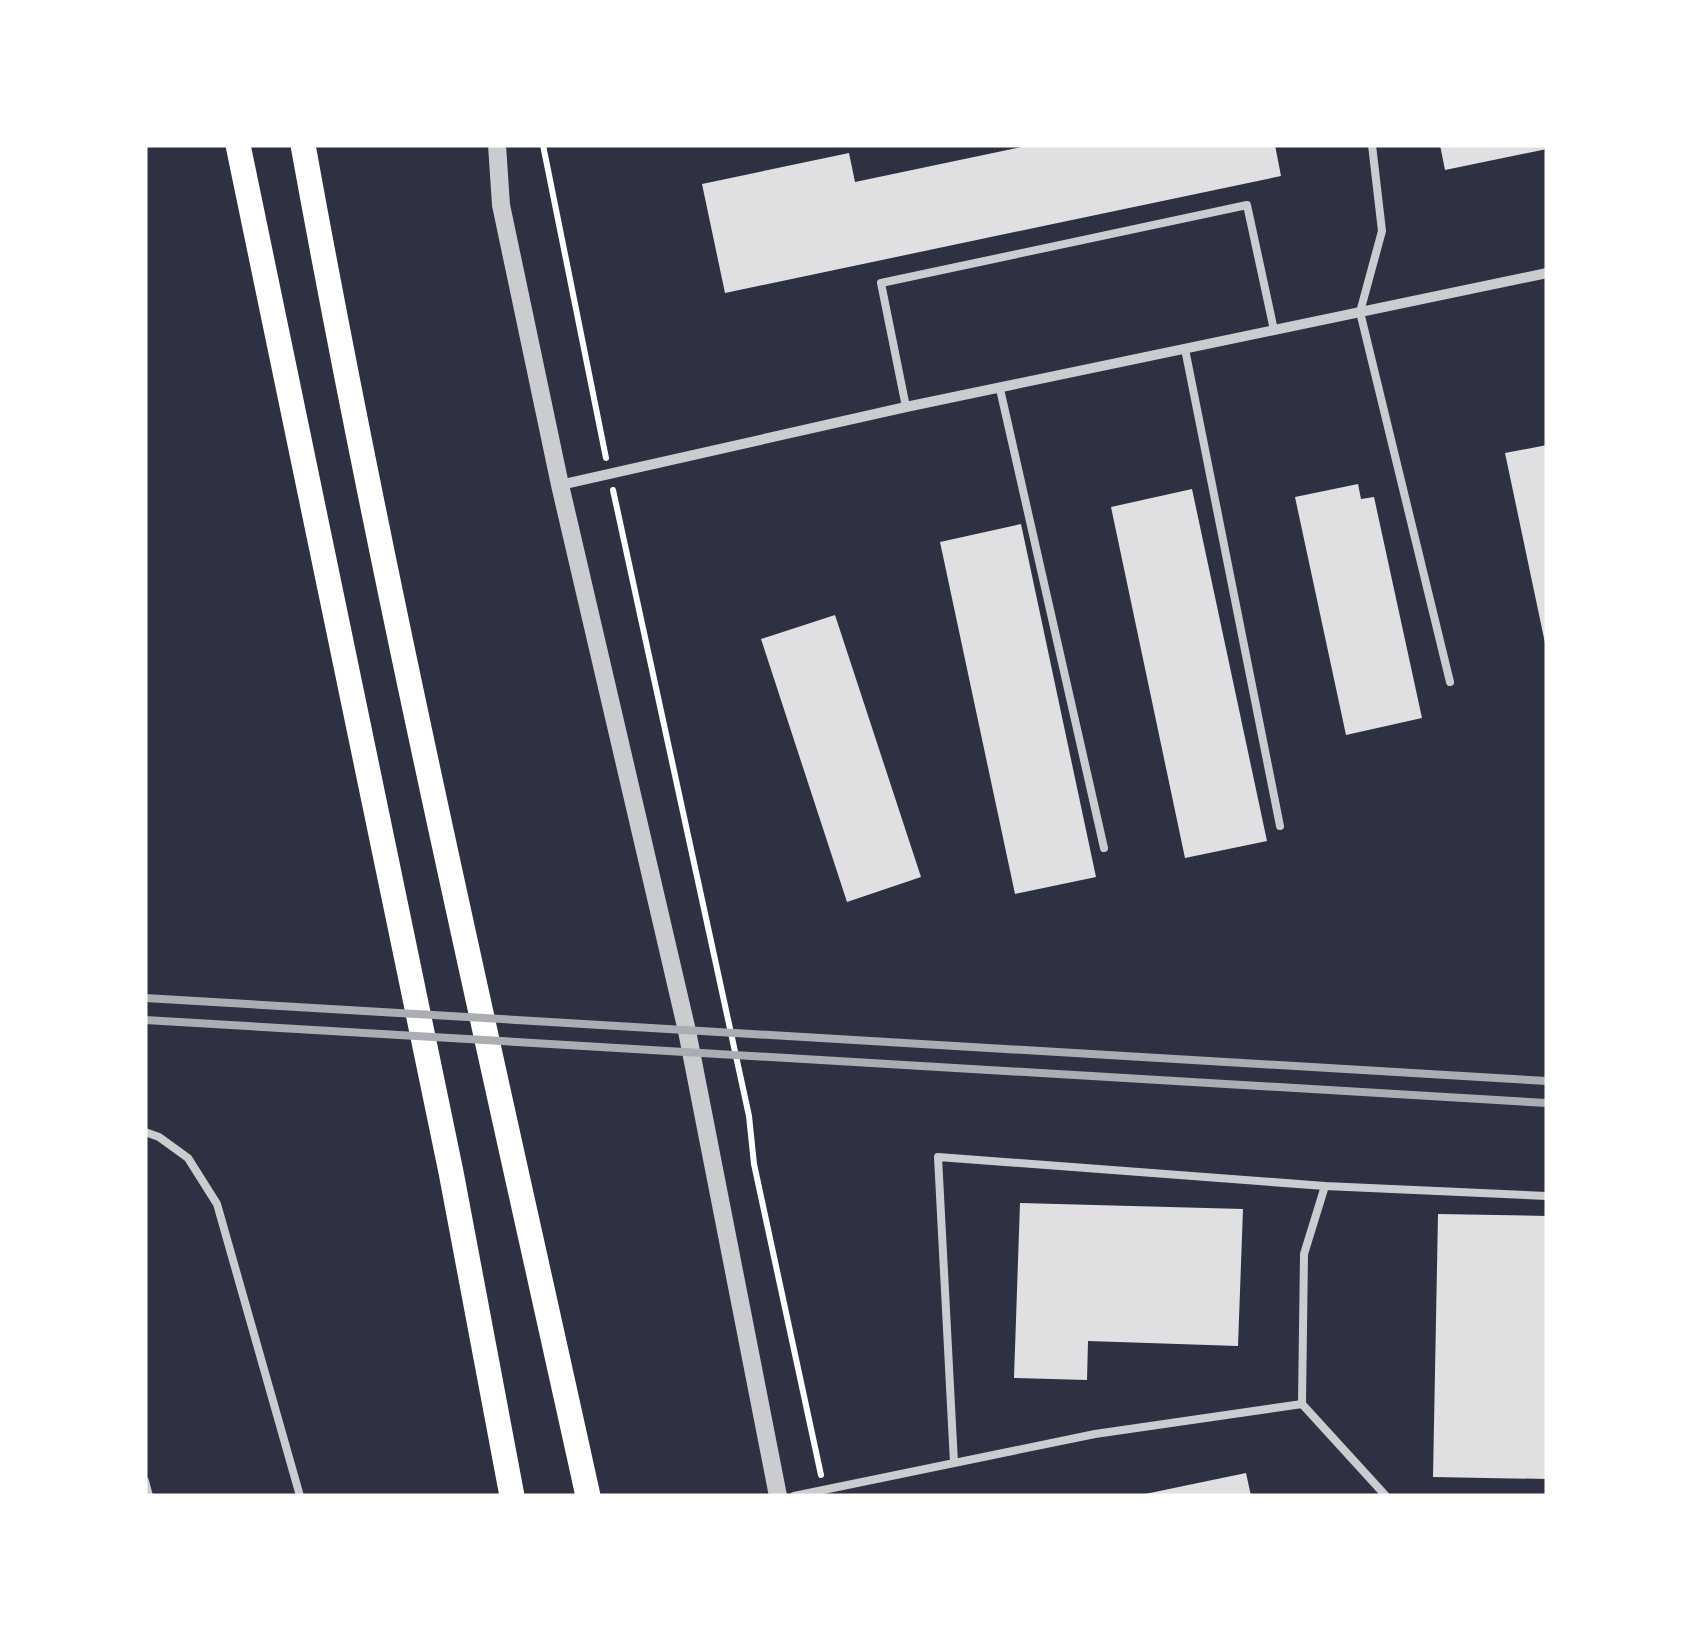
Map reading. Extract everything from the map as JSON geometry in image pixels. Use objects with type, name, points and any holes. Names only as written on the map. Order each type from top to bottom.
[{"type":"main road","points":[[238,145],[451,1172],[512,1496]]},
{"type":"main road","points":[[303,145],[342,359],[450,877],[588,1496]]},
{"type":"street","points":[[498,145],[500,205],[560,485],[687,1031],[778,1496]]},
{"type":"street","points":[[560,485],[906,407],[1547,273]]},
{"type":"lane","points":[[1372,145],[1382,231],[1360,312],[1450,682]]},
{"type":"lane","points":[[906,407],[881,283],[1228,209],[1248,205],[1274,330]]},
{"type":"lane","points":[[1186,349],[1280,826]]},
{"type":"lane","points":[[1000,389],[1104,848]]},
{"type":"lane","points":[[145,1132],[188,1158],[217,1204],[300,1496]]},
{"type":"lane","points":[[954,1463],[938,1157],[1326,1186],[1547,1196]]},
{"type":"lane","points":[[1326,1186],[1304,1254],[1302,1404],[1386,1496]]},
{"type":"lane","points":[[794,1496],[1096,1434],[1302,1404]]},
{"type":"lane","points":[[145,1481],[150,1496]]},
{"type":"path","points":[[543,145],[609,473],[740,1072],[754,1164],[824,1490]]},
{"type":"building","points":[[1031,145],[1275,145],[1281,176],[725,293],[702,184],[849,153],[855,182]]},
{"type":"building","points":[[1440,145],[1547,145],[1547,149],[1445,170]]},
{"type":"building","points":[[1547,445],[1547,643],[1545,643],[1505,453]]},
{"type":"building","points":[[1358,484],[1361,499],[1374,497],[1422,718],[1346,735],[1295,497]]},
{"type":"building","points":[[1192,489],[1267,841],[1185,858],[1111,507]]},
{"type":"building","points":[[1021,524],[1096,877],[1015,894],[940,542]]},
{"type":"building","points":[[835,615],[921,877],[847,902],[761,639]]},
{"type":"building","points":[[1020,1203],[1243,1209],[1238,1346],[1088,1341],[1087,1380],[1014,1378]]},
{"type":"building","points":[[1438,1214],[1547,1216],[1547,1479],[1433,1477]]},
{"type":"building","points":[[1246,1473],[1251,1496],[1145,1496],[1145,1494]]},
{"type":"railway","points":[[145,998],[1547,1081]]},
{"type":"railway","points":[[145,1020],[1547,1103]]}]
